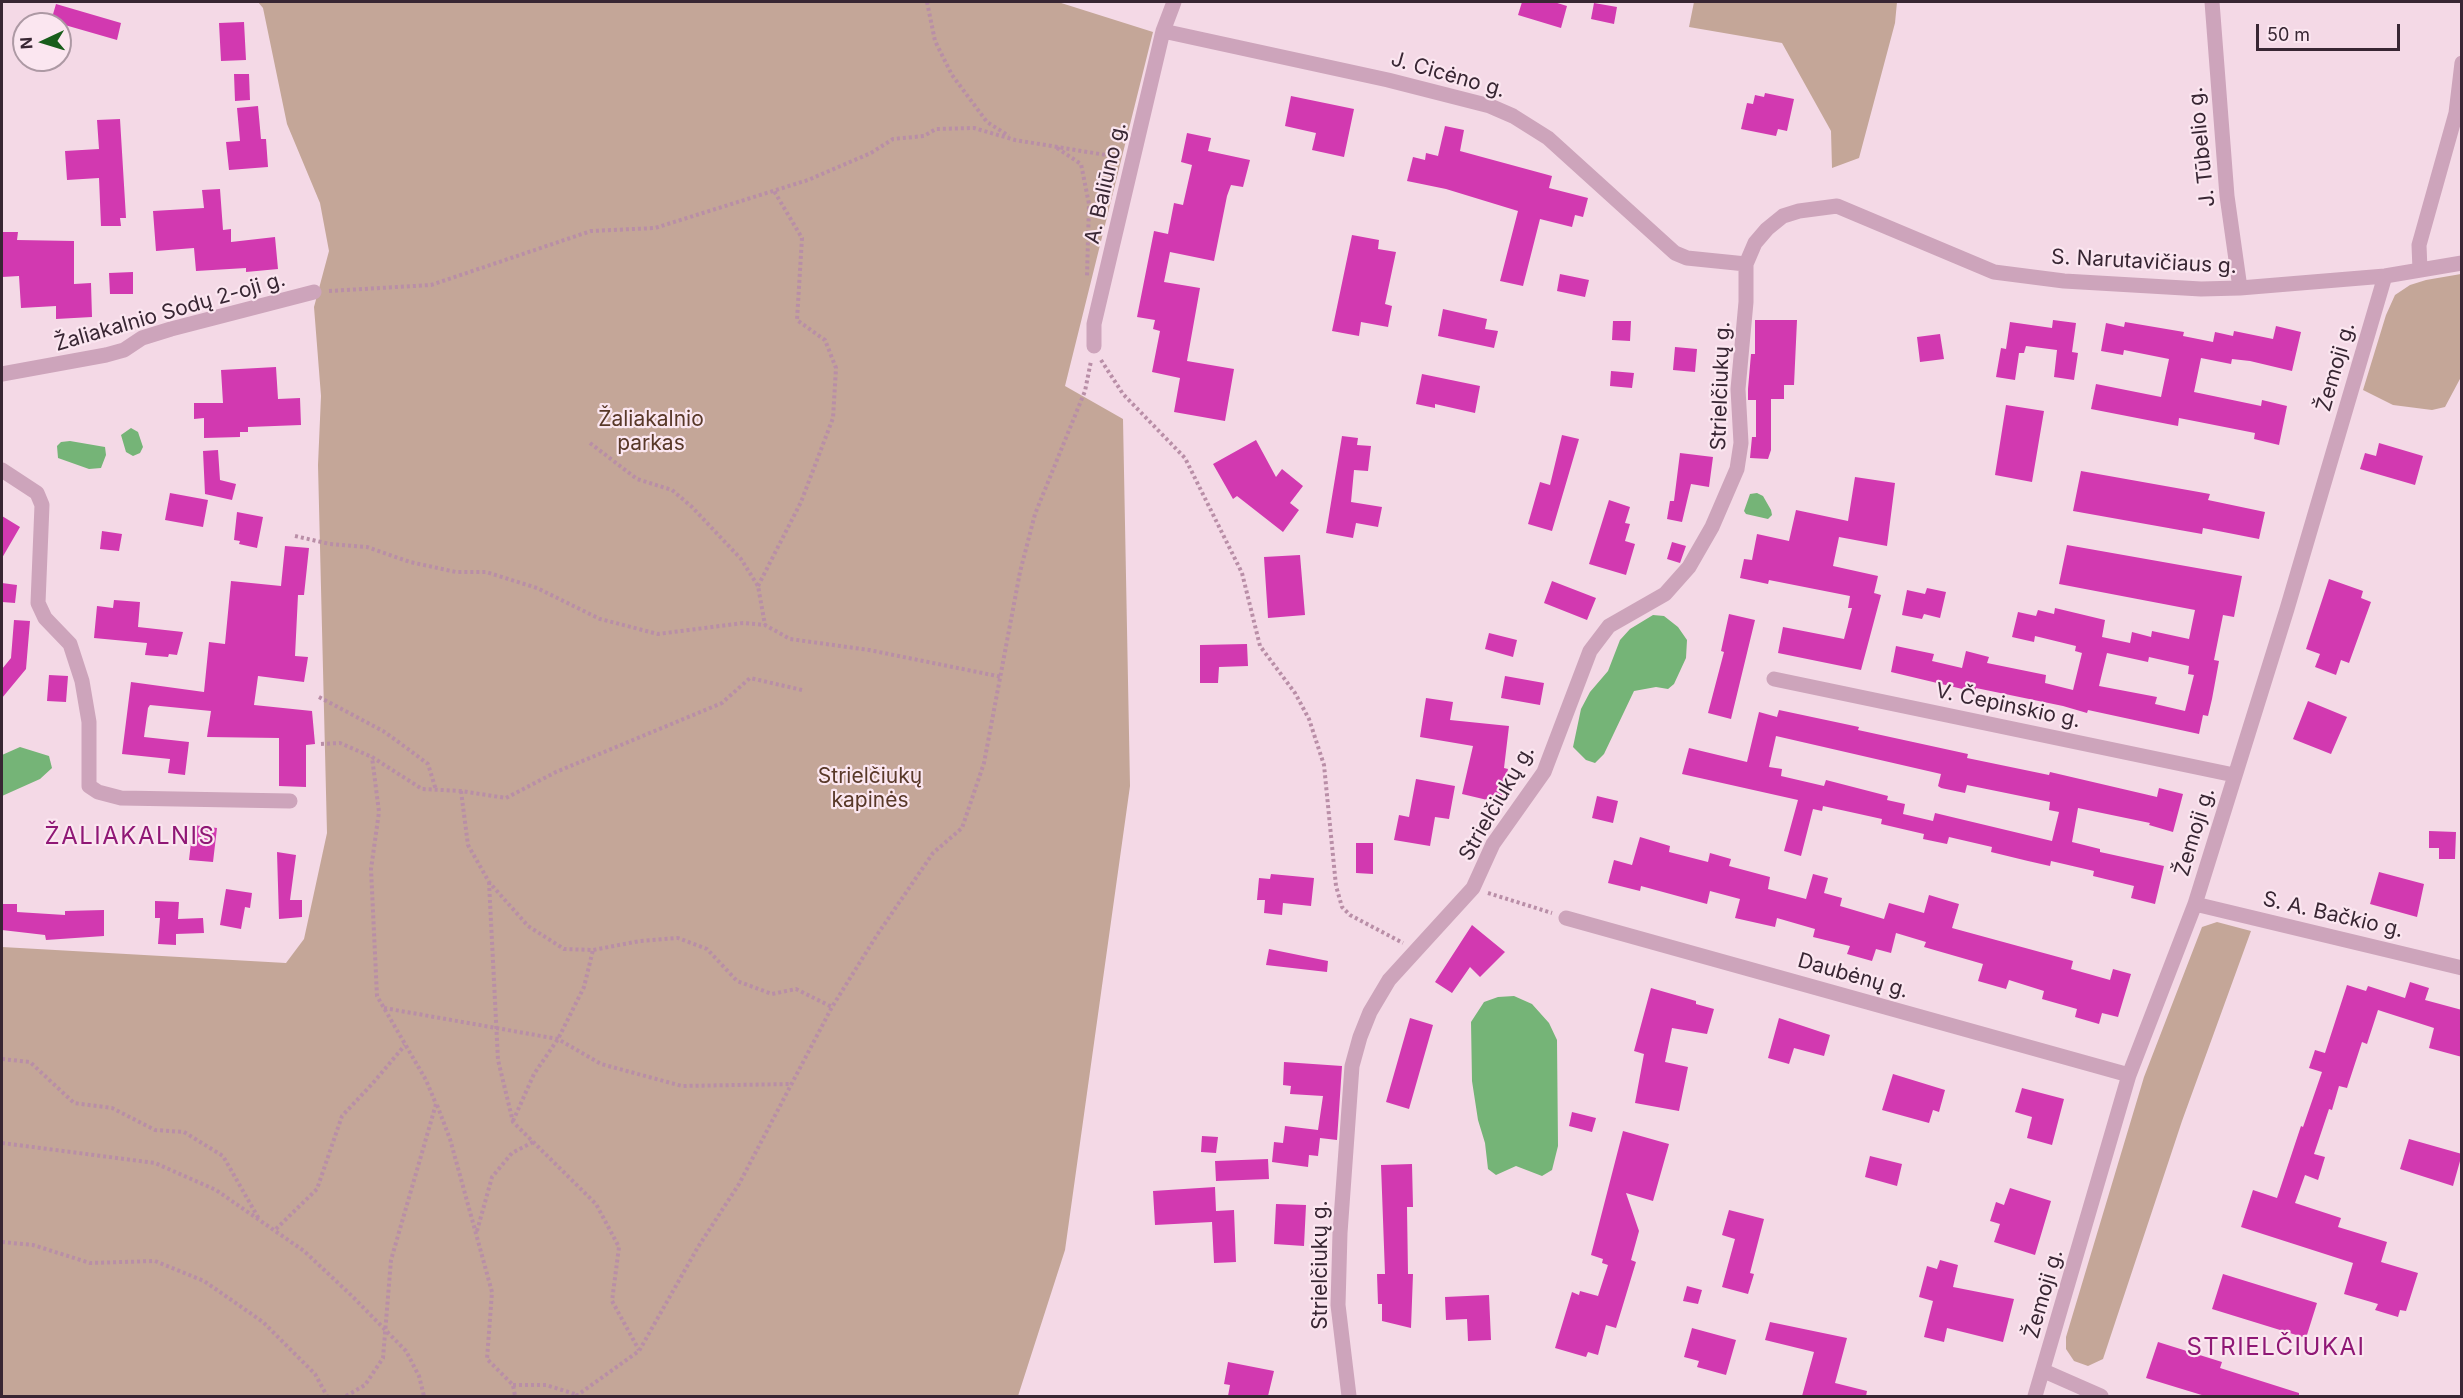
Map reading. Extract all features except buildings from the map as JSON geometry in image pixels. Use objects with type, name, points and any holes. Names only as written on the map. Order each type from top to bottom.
[{"type":"street","name":"A. Baliūno g.","points":[[1094,346],[1094,324],[1163,31],[1174,2]]},
{"type":"street","name":"J. Tūbelio g.","points":[[2212,2],[2227,196],[2240,288]]},
{"type":"street","name":"J. Cicėno g.","points":[[1163,31],[1388,80],[1490,106],[1513,116],[1548,138],[1675,253],[1687,258],[1746,264]]},
{"type":"street","points":[[2420,270],[2419,245],[2456,113],[2462,63]]},
{"type":"street","name":"S. Narutavičiaus g.","points":[[1837,206],[1994,272],[2064,281],[2240,288],[2385,276],[2462,263]]},
{"type":"street","name":"Strielčiukų g.","points":[[1349,1396],[1338,1305],[1344,1162],[1352,1066],[1370,1012],[1389,980],[1473,888],[1493,844],[1544,772],[1590,651],[1610,626],[1665,594],[1689,567],[1725,498],[1737,469],[1741,443],[1738,389],[1746,302],[1746,264],[1755,243],[1783,216],[1819,207],[1837,206]]},
{"type":"street","name":"Žemoji g.","points":[[2036,1396],[2129,1075],[2194,904],[2287,609],[2385,276]]},
{"type":"street","name":"Žaliakalnio Sodų 2-oji g.","points":[[2,374],[106,355],[124,350],[142,338],[171,329],[314,292]]},
{"type":"street","points":[[2,470],[37,493],[42,504],[38,603],[45,618],[70,644],[82,681],[89,722],[89,786],[98,792],[121,798],[291,801]]},
{"type":"street","name":"V. Čepinskio g.","points":[[1774,679],[2234,775]]},
{"type":"street","name":"S. A. Bačkio g.","points":[[2194,904],[2462,968]]},
{"type":"street","name":"Daubėnų g.","points":[[1566,918],[2129,1075]]},
{"type":"street","points":[[2044,1371],[2101,1396]]},
{"type":"path","points":[[927,2],[935,41],[952,75],[987,122],[1015,140]]},
{"type":"path","points":[[314,292],[431,285],[591,231],[655,228],[808,180],[871,153],[893,139],[924,136],[936,129],[974,128],[1015,140],[1134,160]]},
{"type":"path","points":[[1053,146],[1082,164],[1089,204],[1087,281]]},
{"type":"path","points":[[758,586],[801,502],[833,418],[836,368],[825,340],[797,320],[802,238],[774,191]]},
{"type":"path","points":[[513,1385],[546,1385],[577,1396],[639,1351],[698,1247],[739,1184],[832,1007],[909,885],[933,853],[962,828],[984,763],[1020,572],[1035,514],[1085,391],[1094,346]]},
{"type":"path","points":[[1094,346],[1123,394],[1185,458],[1242,573],[1260,646],[1294,693],[1309,719],[1324,765],[1336,886],[1342,907],[1350,915],[1416,950]]},
{"type":"path","points":[[590,443],[637,479],[672,490],[692,507],[741,559],[758,586],[765,625]]},
{"type":"path","points":[[296,536],[330,544],[367,547],[410,562],[456,572],[486,572],[537,588],[600,620],[658,634],[743,623],[765,625],[790,639],[869,650],[1002,677]]},
{"type":"path","points":[[321,744],[340,743],[372,757],[422,789],[461,791],[506,798],[556,772],[722,703],[750,678],[802,690]]},
{"type":"path","points":[[319,697],[383,731],[428,764],[436,790]]},
{"type":"path","points":[[372,757],[379,812],[371,869],[377,996],[426,1080],[450,1139],[492,1292],[487,1359],[513,1385],[515,1396]]},
{"type":"path","points":[[461,791],[468,845],[489,882],[528,926],[564,949],[593,950],[639,941],[678,938],[707,949],[737,981],[772,994],[796,989],[832,1007]]},
{"type":"path","points":[[489,882],[498,1060],[513,1122],[596,1204],[619,1247],[612,1301],[639,1351]]},
{"type":"path","points":[[1473,888],[1566,918]]},
{"type":"path","points":[[513,1122],[534,1074],[558,1039],[584,987],[593,950]]},
{"type":"path","points":[[384,1008],[558,1039],[601,1064],[682,1086],[791,1084]]},
{"type":"path","points":[[276,1229],[317,1189],[342,1116],[405,1045]]},
{"type":"path","points":[[2,1059],[30,1062],[74,1103],[112,1108],[155,1130],[184,1132],[223,1156],[261,1222]]},
{"type":"path","points":[[346,1396],[364,1385],[383,1358],[391,1260],[436,1104]]},
{"type":"path","points":[[476,1232],[492,1177],[512,1154],[533,1142]]},
{"type":"path","points":[[2,1143],[156,1163],[216,1190],[261,1222],[276,1229],[304,1251],[385,1330],[406,1351],[419,1376],[424,1396]]},
{"type":"path","points":[[2,1242],[33,1245],[90,1263],[155,1261],[204,1281],[263,1322],[315,1374],[327,1396]]},
{"type":"green space","name":"Žaliakalnio parkas","points":[[258,2],[1058,2],[1153,32],[1065,386],[1123,419],[1130,786],[1065,1250],[1018,1396],[2,1396],[2,947],[286,963],[304,939],[327,833],[318,465],[321,396],[314,307],[329,251],[320,203],[287,124],[263,8]]},
{"type":"green space","points":[[1694,2],[1897,2],[1895,23],[1859,158],[1832,168],[1831,131],[1782,43],[1689,27]]},
{"type":"green space","points":[[2461,274],[2461,377],[2445,407],[2432,410],[2393,405],[2363,390],[2386,315],[2395,295],[2410,285]]},
{"type":"green space","points":[[2217,922],[2251,931],[2182,1121],[2103,1359],[2088,1366],[2074,1361],[2066,1349],[2066,1337],[2144,1077],[2202,927]]},
{"type":"shaded area","points":[[131,428],[138,432],[143,447],[140,453],[133,456],[126,452],[121,435]]},
{"type":"shaded area","points":[[70,441],[105,447],[106,455],[101,468],[89,469],[58,458],[57,446],[61,442]]},
{"type":"shaded area","points":[[1757,493],[1763,496],[1771,510],[1772,515],[1768,519],[1746,514],[1744,511],[1750,494]]},
{"type":"shaded area","points":[[1653,615],[1664,616],[1678,627],[1687,640],[1686,658],[1674,684],[1668,689],[1656,687],[1634,691],[1604,754],[1595,763],[1586,760],[1573,747],[1581,709],[1590,692],[1608,671],[1620,640],[1630,629]]},
{"type":"shaded area","points":[[20,747],[49,756],[52,768],[40,779],[2,796],[2,755]]},
{"type":"shaded area","points":[[1514,996],[1532,1004],[1549,1023],[1557,1040],[1558,1146],[1552,1170],[1542,1176],[1516,1166],[1496,1175],[1488,1169],[1485,1143],[1478,1120],[1472,1081],[1471,1022],[1484,1002],[1498,997]]},
{"type":"district","name":"ŽALIAKALNIS","points":[[130,837]]},
{"type":"district","name":"STRIELČIUKAI","points":[[2276,1348]]},
{"type":"park label","name":"Strielčiukų kapinės","points":[[870,789]]}]
